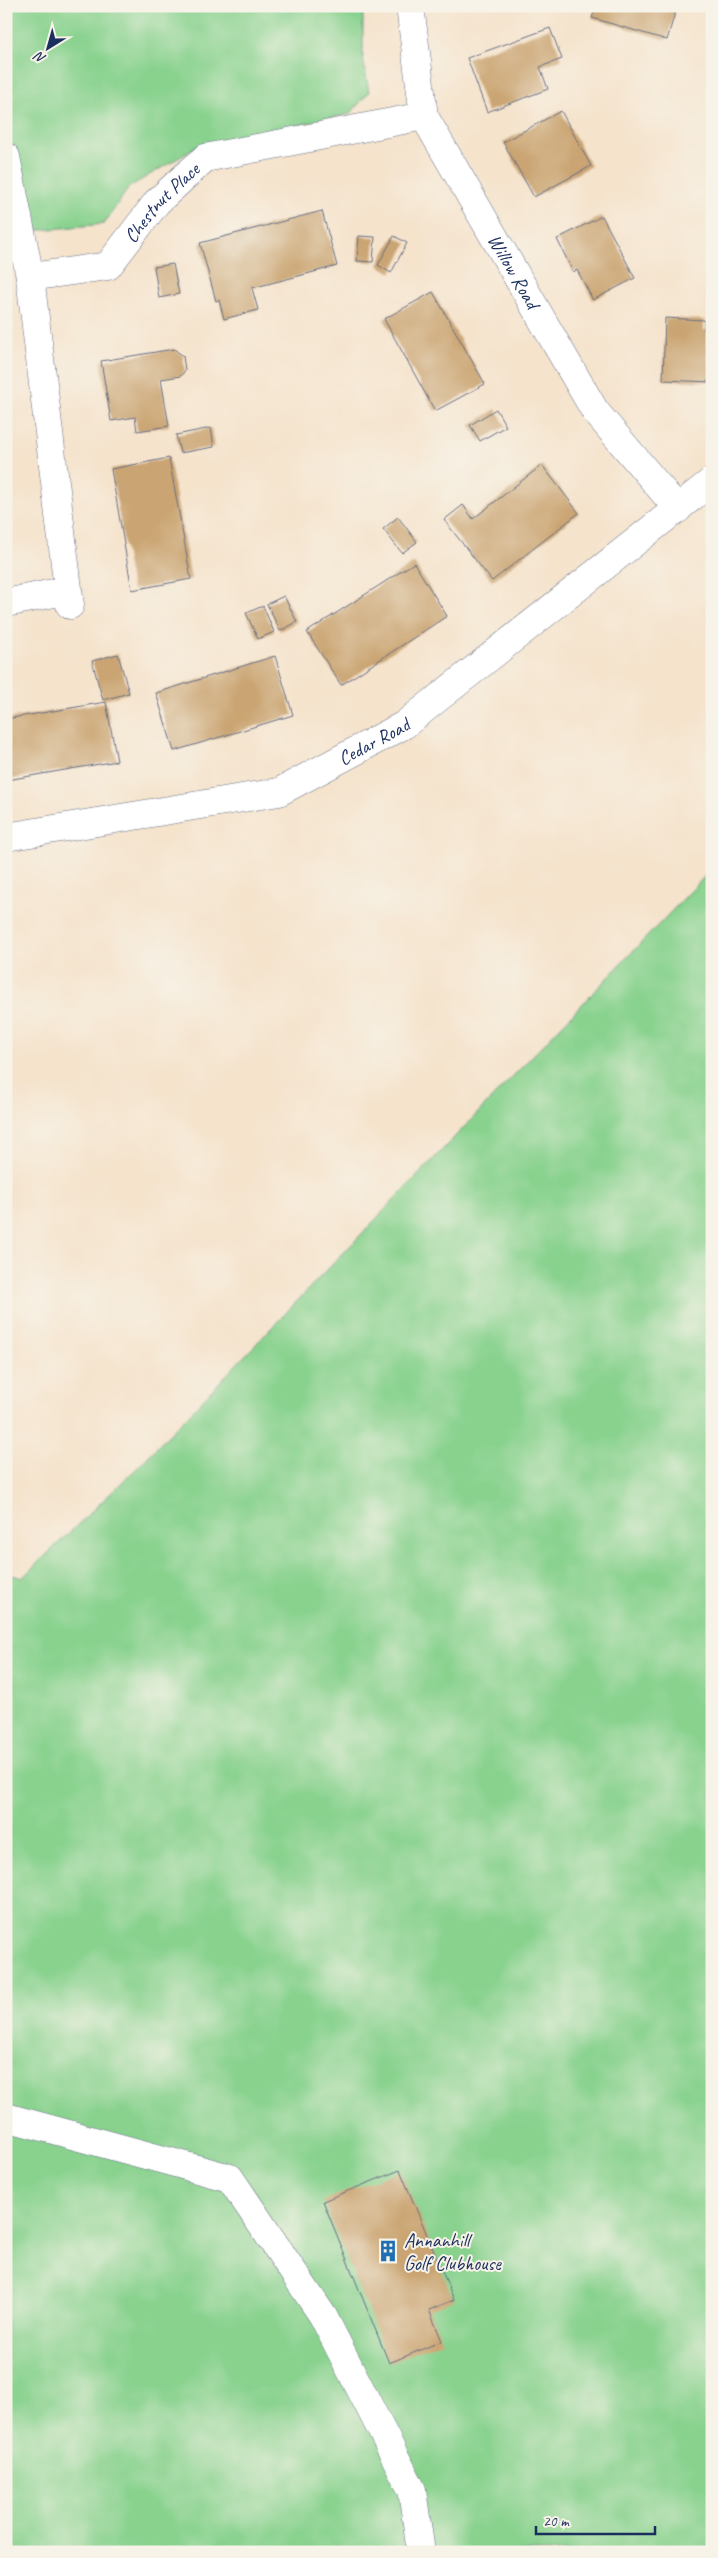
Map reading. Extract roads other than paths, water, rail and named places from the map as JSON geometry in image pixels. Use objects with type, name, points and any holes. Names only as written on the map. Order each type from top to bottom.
[{"type":"street","name":"Willow Road","points":[[410,6],[424,116],[595,411],[678,509]]},
{"type":"street","name":"Chestnut Place","points":[[30,278],[108,266],[157,202],[205,158],[424,116]]},
{"type":"street","points":[[6,157],[30,278],[69,597],[6,603]]},
{"type":"street","name":"Cedar Road","points":[[6,836],[279,792],[404,725],[712,481]]},
{"type":"street","points":[[6,2117],[230,2178],[328,2325],[412,2490],[421,2552]]},
{"type":"place","name":"Annanhill Golf Clubhouse","points":[[388,2251]]}]
